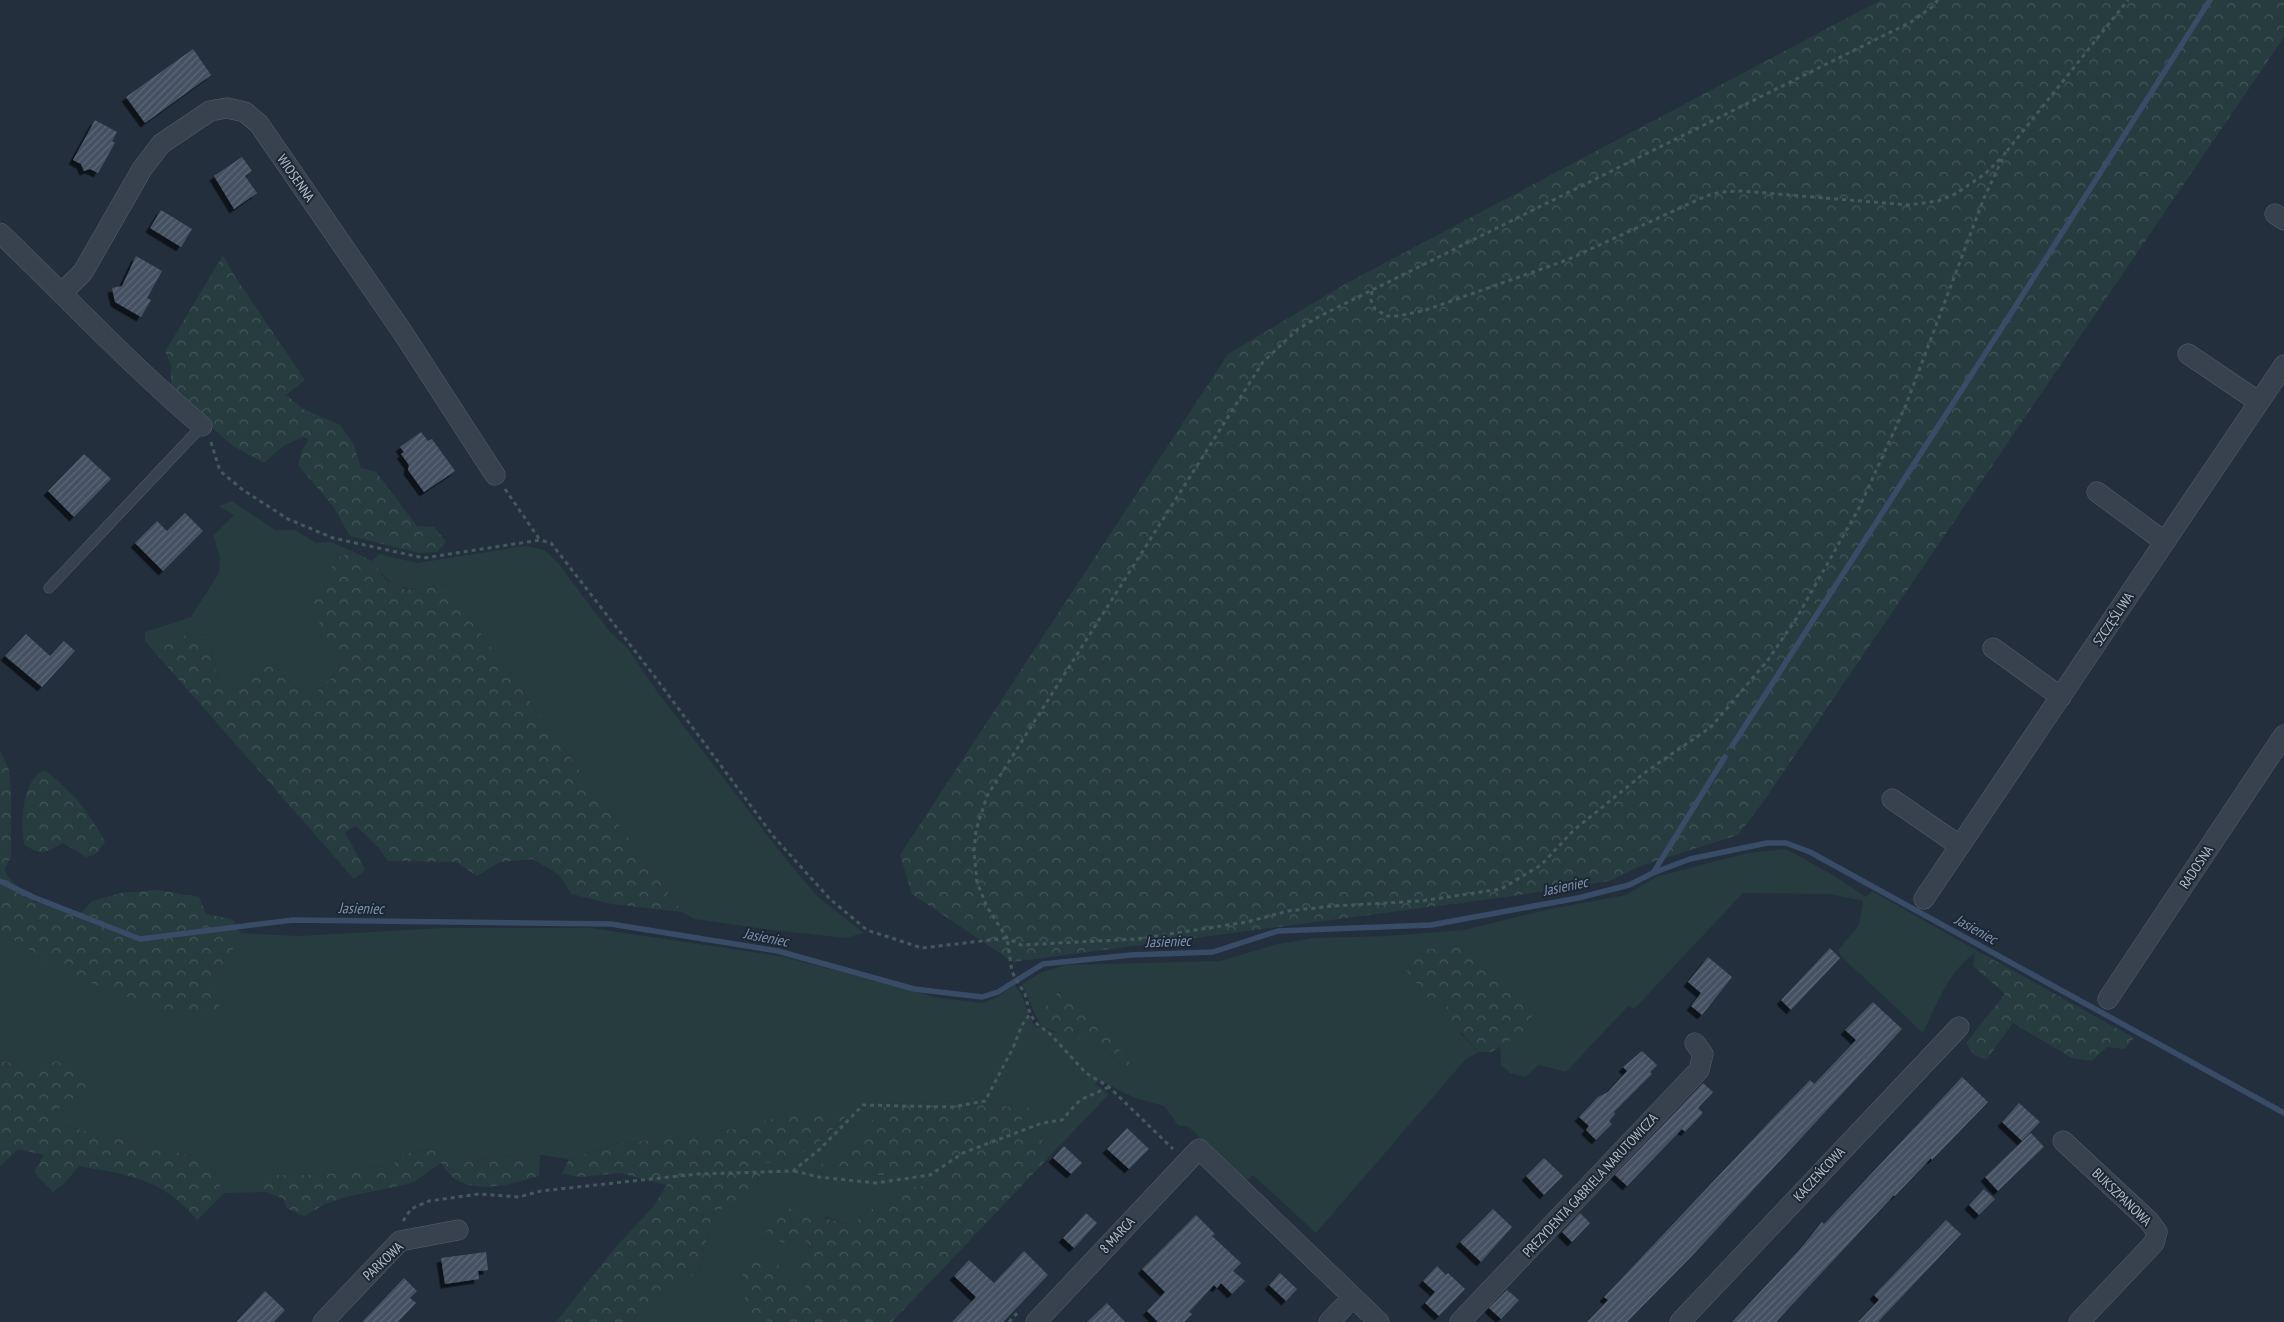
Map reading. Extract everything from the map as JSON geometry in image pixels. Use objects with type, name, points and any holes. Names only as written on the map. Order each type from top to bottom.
[{"type":"street","name":"WIOSENNA","points":[[63,292],[83,272],[142,169],[160,144],[210,111],[227,108],[245,112],[259,124],[397,325],[495,475]]},
{"type":"street","points":[[0,233],[63,292],[154,385],[202,426]]},
{"type":"street","points":[[2188,354],[2259,402]]},
{"type":"street","name":"SZCZĘŚLIWA","points":[[1924,899],[2284,365]]},
{"type":"street","points":[[2096,492],[2165,542]]},
{"type":"street","points":[[1993,648],[2060,696]]},
{"type":"street","name":"RADOSNA","points":[[2108,999],[2284,735]]},
{"type":"street","points":[[1892,799],[1960,846]]},
{"type":"street","name":"KACZEŃCOWA","points":[[1680,1322],[1959,1027]]},
{"type":"street","name":"PREZYDENTA GABRIELA NARUTOWICZA","points":[[1460,1322],[1699,1070],[1703,1054],[1695,1042]]},
{"type":"street","name":"BUKSZPANOWA","points":[[2063,1141],[2149,1221],[2157,1232],[2154,1244],[2079,1322]]},
{"type":"street","points":[[1186,1153],[1353,1297],[1379,1322]]},
{"type":"street","name":"8 MARCA","points":[[1029,1315],[1186,1153]]},
{"type":"street","name":"PARKOWA","points":[[323,1322],[400,1241],[458,1230]]},
{"type":"street","points":[[1329,1322],[1353,1297]]},
{"type":"lane","points":[[49,588],[202,426]]},
{"type":"path","points":[[1186,1153],[1108,1088],[1086,1073],[1050,1034],[1037,1024],[1030,1014],[1025,994],[1012,972],[1007,938],[987,907],[977,882],[974,852],[976,830],[987,796],[1263,362],[1298,329],[1372,290],[1911,22],[1932,7],[1938,0]]},
{"type":"path","points":[[1372,290],[1371,300],[1375,309],[1387,316],[1398,316],[1426,310],[1567,260],[1706,196],[1721,192],[1741,191],[1909,206],[1938,201],[1970,184],[1996,163],[2128,0]]},
{"type":"path","points":[[202,426],[214,447],[220,471],[243,490],[288,518],[333,538],[424,558],[540,540],[551,544],[557,549],[774,837],[830,899],[868,930],[922,948],[1007,938],[1021,945],[1137,939],[1247,922],[1288,911],[1421,901],[1501,889],[1541,865],[1574,830],[1640,777],[1711,727],[1768,660],[1796,619],[1867,491],[1906,405],[1984,198],[2006,151]]},
{"type":"path","points":[[495,475],[540,540]]},
{"type":"path","points":[[793,1171],[820,1149],[863,1105],[944,1107],[985,1101],[1013,1048],[1022,1024],[1030,1014]]},
{"type":"path","points":[[400,1241],[402,1222],[410,1209],[429,1202],[479,1194],[519,1197],[541,1191],[697,1174],[793,1171],[820,1177],[876,1182],[930,1176],[963,1153],[1042,1123],[1062,1120],[1080,1100],[1108,1088]]},
{"type":"path","points":[[1166,1156],[1186,1153]]},
{"type":"path","points":[[1009,1322],[1029,1315]]},
{"type":"green space","points":[[1881,0],[2284,0],[2284,37],[1763,802],[1738,835],[1643,865],[1609,881],[1513,896],[1013,962],[912,894],[900,855],[1228,354],[1347,283]]},
{"type":"green space","points":[[223,255],[232,272],[305,380],[286,395],[303,409],[340,425],[353,443],[361,468],[376,472],[417,526],[434,527],[446,542],[437,552],[419,553],[350,536],[332,505],[298,465],[302,450],[309,440],[303,437],[283,446],[264,463],[233,446],[199,417],[171,385],[171,364],[165,352]]},
{"type":"green space","points":[[232,501],[275,530],[295,530],[316,543],[330,542],[352,551],[335,560],[312,607],[339,659],[338,672],[310,698],[286,679],[274,661],[235,691],[217,677],[209,640],[145,641],[145,632],[191,617],[219,573],[220,556],[213,536],[234,515],[219,506]]},
{"type":"green space","points":[[526,546],[544,550],[558,563],[610,632],[628,649],[656,690],[781,853],[818,897],[864,933],[845,938],[764,929],[694,919],[682,912],[445,584],[411,589],[396,586],[381,573],[372,561],[379,554],[417,563]]},
{"type":"green space","points":[[352,551],[372,561],[387,581],[406,590],[445,584],[682,912],[611,904],[572,894],[558,874],[533,859],[500,862],[477,876],[456,862],[388,861],[378,847],[356,826],[345,832],[365,870],[354,879],[145,641],[178,639],[192,632],[209,640],[217,677],[235,691],[274,661],[286,679],[310,698],[338,672],[339,659],[311,607],[335,560]]},
{"type":"green space","points":[[0,750],[9,770],[11,791],[11,857],[4,869],[8,877],[35,902],[82,912],[92,901],[121,893],[159,890],[199,897],[206,914],[232,919],[241,933],[214,986],[220,1009],[201,1017],[158,1009],[68,974],[0,931]]},
{"type":"green space","points":[[44,770],[72,794],[92,820],[105,842],[96,854],[86,857],[63,843],[44,852],[35,851],[24,844],[24,803],[31,784],[36,776]]},
{"type":"green space","points":[[1786,849],[1833,875],[1866,897],[1872,891],[1983,954],[1975,953],[1958,969],[1944,989],[1923,1033],[1842,957],[1838,950],[1859,925],[1863,901],[1830,894],[1743,893],[1634,1009],[1628,1006],[1566,1072],[1539,1065],[1525,1077],[1510,1073],[1501,1065],[1500,1046],[1527,1029],[1533,1011],[1513,996],[1457,945],[1437,949],[1444,998],[1451,1001],[1461,1034],[1479,1052],[1465,1060],[1316,1233],[1253,1175],[1245,1182],[1189,1127],[1178,1125],[1164,1106],[1135,1098],[1099,1080],[1095,1084],[1109,1094],[1048,1158],[1042,1138],[1016,1129],[1008,1107],[978,1095],[964,1101],[887,1104],[851,1146],[813,1170],[823,1174],[846,1166],[881,1176],[905,1167],[921,1170],[945,1157],[953,1173],[941,1184],[915,1187],[893,1196],[851,1225],[825,1217],[783,1243],[802,1238],[812,1248],[800,1266],[806,1285],[802,1293],[794,1291],[785,1271],[738,1265],[759,1314],[768,1322],[630,1322],[656,1298],[699,1271],[714,1210],[732,1207],[751,1198],[765,1163],[791,1157],[813,1146],[833,1130],[851,1110],[755,1122],[740,1128],[706,1133],[682,1133],[659,1139],[616,1144],[569,1159],[540,1155],[497,1157],[460,1163],[438,1149],[403,1154],[391,1167],[361,1168],[323,1175],[267,1175],[258,1178],[266,1192],[224,1193],[212,1170],[196,1157],[57,1124],[58,1109],[95,1084],[87,1078],[63,1068],[46,1068],[28,1074],[11,1063],[0,1060],[0,931],[214,986],[241,933],[299,936],[443,928],[591,928],[785,957],[939,998],[983,1003],[999,996],[1015,985],[1019,990],[1030,1018],[1037,1028],[1041,1025],[1054,1033],[1089,1035],[1124,1067],[1132,1064],[1059,991],[1041,1011],[1035,1014],[1022,984],[1042,972],[1066,965],[1220,961],[1278,944],[1314,938],[1387,936],[1464,930],[1550,909],[1626,895],[1656,877],[1747,853]]},
{"type":"green space","points":[[1470,944],[1499,980],[1534,1011],[1527,1029],[1492,1052],[1479,1052],[1444,1013],[1450,1000],[1444,998],[1434,1005],[1403,966],[1407,956],[1415,951]]},
{"type":"green space","points":[[1975,953],[1983,954],[2134,1038],[2124,1049],[2107,1047],[2092,1061],[2072,1058],[2013,1023],[1986,1060],[1974,1055],[1966,1043],[2005,994],[1973,966]]},
{"type":"green space","points":[[1059,991],[1087,1012],[1132,1065],[1124,1067],[1089,1035],[1074,1041],[1041,1025],[1035,1014],[1041,1011]]},
{"type":"green space","points":[[0,1060],[11,1063],[28,1074],[56,1061],[77,1071],[95,1084],[58,1109],[57,1124],[196,1157],[212,1170],[224,1193],[197,1220],[171,1195],[144,1181],[129,1176],[79,1166],[64,1184],[53,1192],[34,1172],[44,1155],[18,1149],[0,1166]]},
{"type":"green space","points":[[978,1095],[1008,1107],[1022,1101],[1029,1108],[1016,1129],[1042,1138],[1048,1158],[892,1322],[768,1322],[759,1314],[736,1312],[749,1291],[738,1265],[772,1260],[785,1271],[794,1291],[802,1292],[806,1285],[799,1266],[812,1248],[802,1238],[783,1243],[765,1233],[786,1208],[851,1225],[893,1196],[915,1187],[940,1184],[953,1172],[945,1157],[921,1170],[905,1167],[881,1176],[846,1166],[823,1174],[813,1170],[851,1146],[886,1104],[964,1101]]},
{"type":"green space","points":[[852,1110],[814,1146],[793,1157],[765,1163],[751,1198],[732,1207],[714,1210],[699,1271],[656,1298],[630,1322],[556,1322],[614,1249],[653,1207],[667,1185],[620,1173],[581,1177],[562,1174],[569,1159],[616,1144],[659,1139],[682,1133],[706,1133],[740,1128],[755,1122],[824,1111]]},
{"type":"green space","points":[[439,1149],[460,1163],[497,1157],[540,1155],[539,1176],[496,1186],[474,1186],[454,1178],[441,1163],[412,1183],[346,1197],[325,1204],[304,1216],[286,1208],[284,1199],[266,1192],[258,1178],[267,1175],[323,1175],[361,1168],[391,1167],[403,1154]]},
{"type":"building","points":[[193,49],[211,75],[145,123],[126,97]]},
{"type":"building","points":[[95,120],[117,132],[112,141],[115,143],[98,173],[90,169],[84,171],[81,164],[73,160]]},
{"type":"building","points":[[242,157],[252,171],[245,176],[257,193],[234,209],[214,176]]},
{"type":"building","points":[[161,210],[192,229],[181,247],[150,228]]},
{"type":"building","points":[[136,256],[162,271],[147,298],[151,300],[141,317],[115,302],[112,288],[122,286]]},
{"type":"building","points":[[421,432],[428,441],[432,439],[455,471],[424,492],[408,470],[409,465],[401,454],[404,452],[400,447]]},
{"type":"building","points":[[84,454],[111,479],[74,517],[48,491]]},
{"type":"building","points":[[185,513],[203,531],[163,571],[135,543],[157,521],[167,531]]},
{"type":"building","points":[[26,634],[50,656],[64,641],[75,651],[42,687],[5,656]]},
{"type":"building","points":[[1830,948],[1840,958],[1791,1010],[1781,1000]]},
{"type":"building","points":[[1708,957],[1732,977],[1702,1015],[1691,1006],[1701,993],[1688,982]]},
{"type":"building","points":[[1873,1002],[1902,1029],[1690,1258],[1627,1322],[1587,1322],[1608,1300],[1604,1297],[1773,1118],[1810,1080],[1814,1084],[1856,1040],[1845,1030]]},
{"type":"building","points":[[1642,1051],[1657,1065],[1650,1072],[1652,1074],[1614,1112],[1615,1114],[1609,1121],[1612,1124],[1596,1140],[1586,1130],[1589,1126],[1579,1117],[1598,1097],[1608,1092],[1627,1071],[1623,1067]]},
{"type":"building","points":[[1962,1077],[1988,1102],[1932,1160],[1931,1158],[1894,1195],[1776,1322],[1732,1322],[1799,1250],[1822,1222],[1824,1224]]},
{"type":"building","points":[[1703,1083],[1713,1092],[1698,1108],[1703,1113],[1685,1132],[1682,1129],[1627,1186],[1615,1175]]},
{"type":"building","points":[[2019,1103],[2040,1122],[2022,1141],[2002,1122]]},
{"type":"building","points":[[1127,1128],[1149,1149],[1129,1169],[1107,1149]]},
{"type":"building","points":[[2031,1133],[2044,1147],[1998,1191],[1985,1177]]},
{"type":"building","points":[[1064,1146],[1082,1163],[1071,1174],[1053,1158]]},
{"type":"building","points":[[1544,1158],[1563,1176],[1544,1195],[1526,1176]]},
{"type":"building","points":[[1984,1189],[1995,1199],[1979,1215],[1969,1205]]},
{"type":"building","points":[[1493,1209],[1512,1227],[1481,1262],[1460,1242]]},
{"type":"building","points":[[1086,1213],[1097,1223],[1074,1248],[1063,1238]]},
{"type":"building","points":[[1580,1213],[1590,1223],[1572,1242],[1562,1232]]},
{"type":"building","points":[[1196,1215],[1215,1234],[1212,1236],[1241,1263],[1233,1271],[1245,1281],[1232,1294],[1221,1283],[1217,1288],[1214,1285],[1189,1312],[1192,1314],[1184,1322],[1158,1322],[1147,1311],[1165,1292],[1142,1269]]},
{"type":"building","points":[[1946,1220],[1961,1234],[1878,1322],[1858,1322],[1879,1300],[1874,1295]]},
{"type":"building","points":[[1024,1251],[1048,1275],[1003,1322],[952,1322],[976,1297],[954,1276],[969,1260],[994,1283]]},
{"type":"building","points":[[486,1252],[488,1270],[478,1271],[479,1279],[445,1284],[441,1258]]},
{"type":"building","points":[[1437,1266],[1446,1275],[1448,1273],[1465,1289],[1439,1316],[1425,1303],[1435,1292],[1423,1281]]},
{"type":"building","points":[[1280,1273],[1297,1289],[1286,1301],[1269,1285]]},
{"type":"building","points":[[404,1278],[417,1291],[410,1298],[416,1303],[398,1322],[362,1322]]},
{"type":"building","points":[[1507,1290],[1519,1300],[1501,1319],[1489,1308]]},
{"type":"building","points":[[265,1291],[285,1310],[274,1322],[236,1322]]},
{"type":"building","points":[[1107,1303],[1125,1322],[1087,1322]]},
{"type":"waterway","points":[[1732,746],[2001,329],[2210,0]]},
{"type":"waterway","points":[[1653,873],[1725,757]]},
{"type":"waterway","name":"Jasieniec","points":[[0,881],[33,897],[140,939],[293,920],[611,924],[778,951],[914,989],[982,997],[998,992],[1043,964],[1131,955],[1213,952],[1278,931],[1431,925],[1578,898],[1629,885],[1653,873],[1690,859],[1767,843],[1786,843],[1810,852],[2284,1113]]}]
